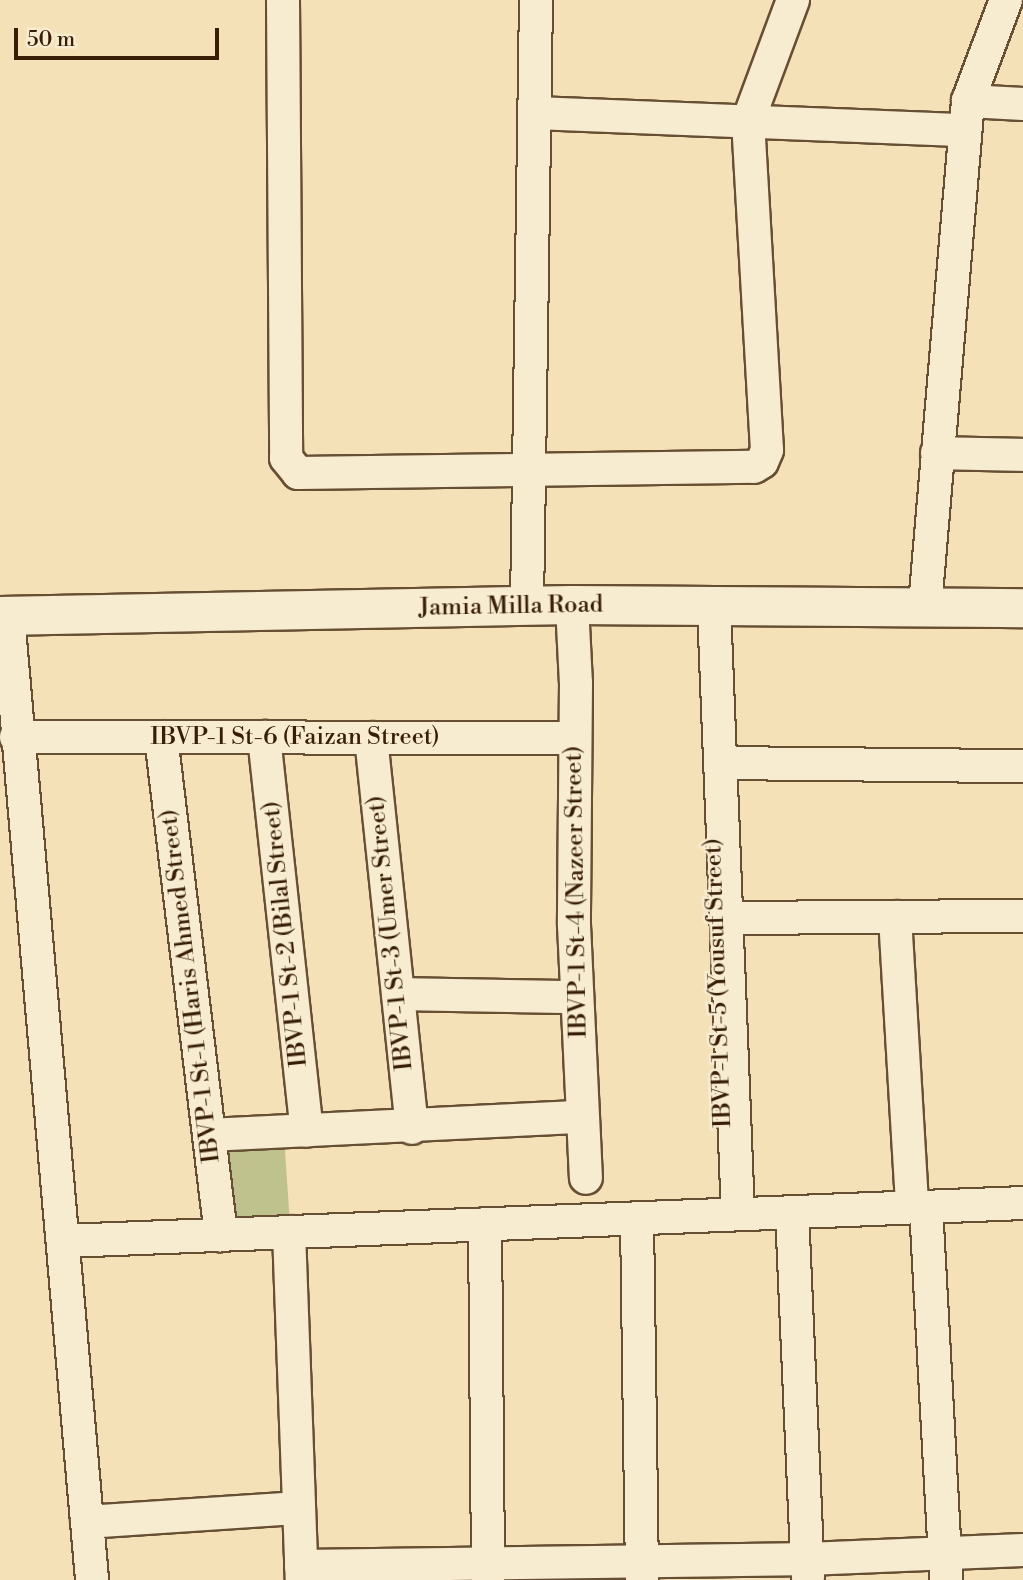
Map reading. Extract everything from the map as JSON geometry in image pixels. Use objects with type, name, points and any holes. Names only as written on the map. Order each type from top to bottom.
[{"type":"main road","name":"Jamia Milla Road","points":[[4,617],[527,606],[1023,608]]},
{"type":"street","points":[[283,0],[286,458],[290,468],[298,473],[754,467],[762,462],[767,450],[748,121],[793,0]]},
{"type":"street","points":[[527,606],[536,0]]},
{"type":"street","points":[[925,606],[967,115],[1006,0]]},
{"type":"street","points":[[535,113],[748,121],[967,115],[1023,104]]},
{"type":"street","points":[[937,453],[1023,455]]},
{"type":"street","name":"IBVP-1 St-4 (Nazeer Street)","points":[[572,606],[576,997],[586,1178]]},
{"type":"street","points":[[714,607],[715,757],[727,918],[733,1214]]},
{"type":"street","points":[[4,617],[65,1241],[92,1580]]},
{"type":"street","name":"IBVP-1 St-6 (Faizan Street)","points":[[16,737],[162,744],[264,737],[575,738]]},
{"type":"street","name":"IBVP-1 St-2 (Bilal Street)","points":[[264,737],[307,1131]]},
{"type":"street","name":"IBVP-1 St-3 (Umer Street)","points":[[371,737],[412,1128]]},
{"type":"street","points":[[162,744],[221,1235]]},
{"type":"street","name":"IBVP-1 St-1 (Haris Ahmed Street)","points":[[162,744],[221,1235]]},
{"type":"street","points":[[715,757],[1023,766]]},
{"type":"street","name":"IBVP-1 St-5 (Yousuf Street)","points":[[715,757],[733,1214]]},
{"type":"street","points":[[727,918],[1023,916]]},
{"type":"street","points":[[895,917],[946,1567]]},
{"type":"street","points":[[398,994],[576,997]]},
{"type":"street","points":[[209,1135],[412,1128],[581,1118]]},
{"type":"street","points":[[65,1241],[1023,1203]]},
{"type":"street","points":[[792,1212],[808,1569]]},
{"type":"street","points":[[637,1218],[642,1570]]},
{"type":"street","points":[[485,1224],[488,1570]]},
{"type":"street","points":[[289,1232],[301,1573],[946,1567],[1023,1550]]},
{"type":"street","points":[[88,1522],[299,1508]]},
{"type":"green space","points":[[284,1137],[290,1224],[225,1228],[217,1138]]}]
